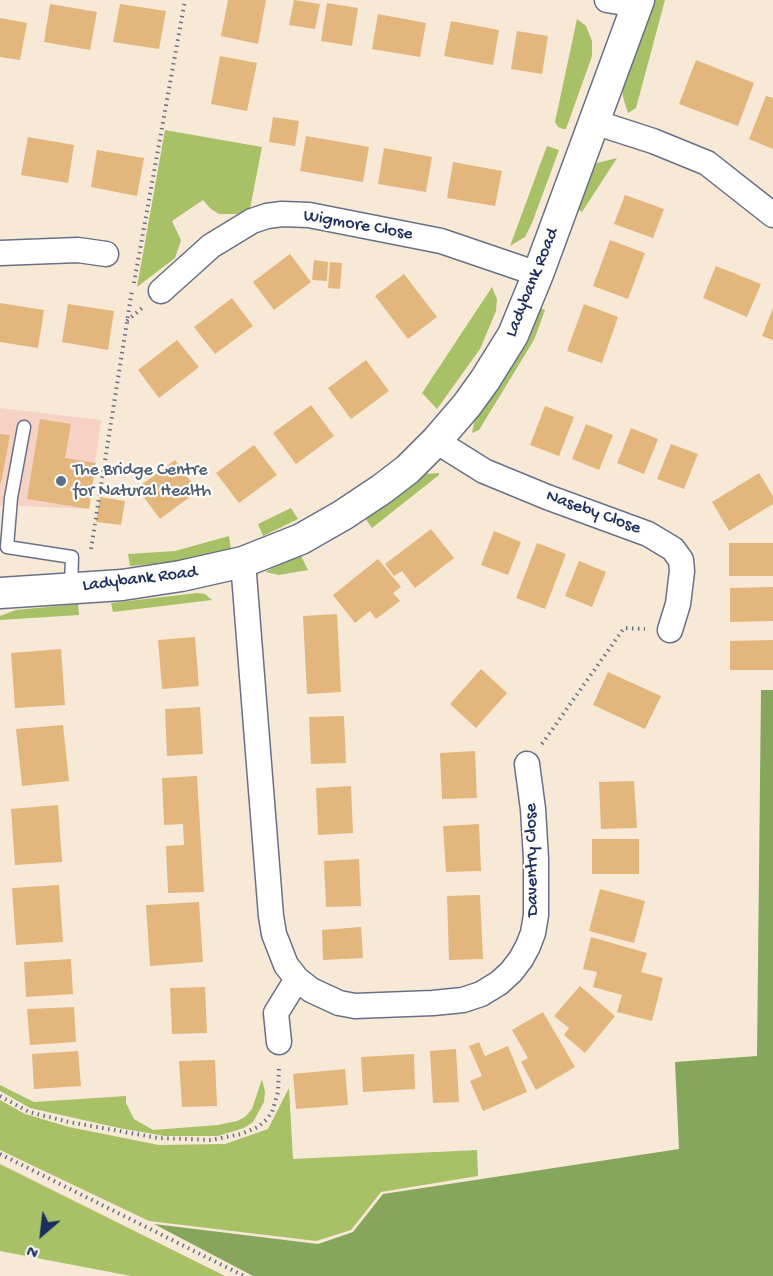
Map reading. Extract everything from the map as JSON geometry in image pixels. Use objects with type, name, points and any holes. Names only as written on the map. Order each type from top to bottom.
[{"type":"street","points":[[607,0],[638,3]]},
{"type":"street","name":"Ladybank Road","points":[[0,592],[71,589],[170,578],[243,562],[301,539],[343,516],[392,482],[436,441],[467,405],[504,352],[522,316],[638,3]]},
{"type":"street","points":[[594,122],[684,152],[707,163],[773,215]]},
{"type":"street","name":"Wigmore Close","points":[[161,291],[211,246],[252,221],[282,214],[309,215],[441,241],[538,274]]},
{"type":"street","points":[[0,253],[78,250],[106,254]]},
{"type":"street","name":"Naseby Close","points":[[436,441],[484,471],[648,534],[673,549],[681,560],[682,571],[678,604],[670,630]]},
{"type":"street","name":"Daventry Close","points":[[243,562],[271,916],[279,949],[286,964],[297,979],[311,990],[339,1003],[366,1006],[463,1000],[481,993],[511,972],[528,946],[536,915],[536,859],[527,764]]},
{"type":"street","points":[[279,1042],[276,1013],[297,979]]},
{"type":"lane","points":[[24,427],[11,498],[7,547],[72,557],[71,589]]},
{"type":"path","points":[[527,764],[624,628],[670,630]]},
{"type":"path","points":[[0,1096],[29,1112],[117,1132],[158,1138],[211,1140],[229,1137],[258,1126],[272,1112],[278,1092],[279,1042]]},
{"type":"path","points":[[0,1154],[244,1276]]},
{"type":"shaded area","points":[[0,408],[101,420],[89,509],[0,505]]},
{"type":"green space","points":[[650,0],[665,0],[636,108],[628,113],[622,85]]},
{"type":"green space","points":[[577,19],[586,26],[592,41],[592,56],[566,129],[563,129],[555,122]]},
{"type":"green space","points":[[165,130],[262,147],[250,209],[237,214],[219,214],[203,200],[172,221],[181,240],[175,258],[137,287]]},
{"type":"green space","points":[[547,146],[559,150],[532,223],[525,237],[510,246]]},
{"type":"green space","points":[[617,158],[582,212],[576,208],[589,172],[597,163]]},
{"type":"green space","points":[[492,287],[497,299],[496,311],[480,349],[437,409],[422,393]]},
{"type":"green space","points":[[535,306],[545,310],[534,340],[479,430],[472,433],[476,414]]},
{"type":"green space","points":[[439,473],[372,528],[365,518],[424,474]]},
{"type":"green space","points":[[291,508],[298,519],[263,536],[258,524]]},
{"type":"green space","points":[[229,536],[231,549],[178,562],[130,566],[128,554],[175,551]]},
{"type":"green space","points":[[300,554],[308,570],[279,575],[265,572]]},
{"type":"green space","points":[[205,594],[212,600],[113,612],[111,603]]},
{"type":"green space","points":[[78,604],[79,615],[0,620],[0,616],[16,610]]},
{"type":"green space","points":[[761,690],[773,690],[773,1276],[253,1276],[154,1224],[318,1244],[353,1232],[383,1194],[679,1149],[675,1062],[757,1056]]},
{"type":"green space","points":[[262,1079],[265,1092],[264,1102],[253,1122],[244,1128],[218,1136],[165,1136],[119,1128],[30,1108],[0,1091],[0,1085],[34,1102],[126,1096],[126,1103],[134,1119],[153,1130],[218,1125],[237,1121],[245,1117],[252,1109]]},
{"type":"green space","points":[[289,1088],[293,1159],[477,1150],[478,1176],[381,1192],[351,1230],[316,1241],[149,1221],[0,1150],[0,1100],[25,1114],[69,1127],[159,1145],[225,1144],[268,1129]]},
{"type":"green space","points":[[0,1164],[225,1276],[131,1276],[0,1251]]},
{"type":"building","points":[[228,0],[266,0],[258,44],[221,36]]},
{"type":"building","points":[[294,0],[320,4],[315,29],[289,25]]},
{"type":"building","points":[[327,3],[358,8],[352,46],[321,41]]},
{"type":"building","points":[[50,4],[97,12],[90,50],[44,42]]},
{"type":"building","points":[[120,4],[166,11],[159,49],[113,42]]},
{"type":"building","points":[[378,14],[426,23],[420,57],[372,49]]},
{"type":"building","points":[[0,18],[27,23],[20,60],[0,57]]},
{"type":"building","points":[[451,21],[499,30],[493,65],[444,56]]},
{"type":"building","points":[[517,31],[548,36],[542,74],[511,69]]},
{"type":"building","points":[[220,56],[257,63],[247,111],[211,104]]},
{"type":"building","points":[[696,60],[754,83],[738,126],[679,104]]},
{"type":"building","points":[[766,96],[773,98],[773,149],[749,139]]},
{"type":"building","points":[[273,117],[299,121],[295,146],[269,142]]},
{"type":"building","points":[[306,136],[369,147],[363,182],[300,171]]},
{"type":"building","points":[[28,137],[74,145],[68,183],[21,175]]},
{"type":"building","points":[[384,148],[432,157],[426,192],[378,184]]},
{"type":"building","points":[[97,150],[144,158],[137,196],[91,187]]},
{"type":"building","points":[[453,162],[502,171],[495,206],[447,198]]},
{"type":"building","points":[[625,195],[664,209],[653,238],[614,224]]},
{"type":"building","points":[[610,240],[645,253],[628,299],[593,286]]},
{"type":"building","points":[[290,254],[311,282],[274,310],[253,282]]},
{"type":"building","points":[[314,260],[328,262],[327,281],[312,280]]},
{"type":"building","points":[[330,262],[342,263],[340,289],[328,288]]},
{"type":"building","points":[[716,266],[761,284],[747,317],[703,298]]},
{"type":"building","points":[[404,274],[437,317],[408,339],[375,296]]},
{"type":"building","points":[[232,298],[253,326],[215,354],[194,327]]},
{"type":"building","points":[[0,303],[44,310],[38,348],[0,342]]},
{"type":"building","points":[[68,304],[114,311],[108,350],[62,342]]},
{"type":"building","points":[[584,304],[618,317],[602,363],[567,351]]},
{"type":"building","points":[[773,308],[773,340],[762,336]]},
{"type":"building","points":[[177,340],[199,367],[159,398],[138,370]]},
{"type":"building","points":[[366,360],[389,391],[351,419],[328,388]]},
{"type":"building","points":[[311,405],[334,436],[296,464],[273,433]]},
{"type":"building","points":[[545,406],[574,417],[559,456],[530,445]]},
{"type":"building","name":"The Bridge Centre for Natural Health","points":[[40,419],[71,424],[65,458],[96,463],[89,509],[27,499]]},
{"type":"building","points":[[586,424],[613,435],[599,470],[572,459]]},
{"type":"building","points":[[631,428],[658,439],[644,474],[617,463]]},
{"type":"building","points":[[0,434],[10,435],[1,483],[0,483]]},
{"type":"building","points":[[671,444],[698,454],[684,489],[657,479]]},
{"type":"building","points":[[254,445],[277,475],[239,503],[216,473]]},
{"type":"building","points":[[175,460],[198,491],[160,519],[137,488]]},
{"type":"building","points":[[759,473],[773,496],[773,504],[729,531],[712,502]]},
{"type":"building","points":[[100,497],[125,501],[121,525],[96,522]]},
{"type":"building","points":[[431,529],[454,558],[415,588],[402,571],[394,576],[385,564]]},
{"type":"building","points":[[494,531],[521,542],[508,575],[481,565]]},
{"type":"building","points":[[537,543],[566,554],[545,609],[516,598]]},
{"type":"building","points":[[729,543],[773,543],[773,576],[729,576]]},
{"type":"building","points":[[378,559],[401,587],[393,593],[400,601],[376,619],[370,611],[355,623],[333,595]]},
{"type":"building","points":[[579,561],[606,572],[592,607],[565,596]]},
{"type":"building","points":[[773,587],[773,621],[730,622],[730,588]]},
{"type":"building","points":[[337,614],[341,692],[307,694],[303,616]]},
{"type":"building","points":[[195,637],[199,686],[162,689],[158,640]]},
{"type":"building","points":[[773,640],[773,670],[730,670],[730,641]]},
{"type":"building","points":[[61,649],[65,705],[15,708],[11,653]]},
{"type":"building","points":[[481,669],[507,693],[476,728],[450,704]]},
{"type":"building","points":[[608,672],[661,696],[645,729],[593,705]]},
{"type":"building","points":[[200,707],[203,754],[167,756],[165,709]]},
{"type":"building","points":[[344,716],[346,763],[311,764],[309,717]]},
{"type":"building","points":[[63,725],[69,781],[22,786],[16,729]]},
{"type":"building","points":[[475,751],[477,798],[442,799],[440,753]]},
{"type":"building","points":[[197,776],[204,892],[168,893],[166,846],[184,845],[183,824],[164,825],[162,778]]},
{"type":"building","points":[[634,781],[637,828],[601,829],[599,782]]},
{"type":"building","points":[[351,786],[353,833],[318,835],[316,788]]},
{"type":"building","points":[[58,805],[62,862],[15,865],[11,809]]},
{"type":"building","points":[[479,824],[481,871],[446,872],[443,826]]},
{"type":"building","points":[[592,839],[639,839],[639,874],[592,874]]},
{"type":"building","points":[[359,859],[361,906],[326,907],[324,861]]},
{"type":"building","points":[[59,885],[63,942],[16,945],[12,888]]},
{"type":"building","points":[[600,889],[645,901],[634,943],[589,931]]},
{"type":"building","points":[[480,895],[483,959],[449,960],[447,896]]},
{"type":"building","points":[[199,902],[203,962],[150,966],[146,905]]},
{"type":"building","points":[[361,927],[363,958],[323,960],[322,930]]},
{"type":"building","points":[[591,937],[647,953],[641,972],[663,978],[652,1021],[617,1012],[622,995],[593,987],[597,972],[583,969]]},
{"type":"building","points":[[71,959],[73,994],[26,997],[24,962]]},
{"type":"building","points":[[580,986],[615,1016],[585,1053],[564,1035],[569,1028],[554,1016]]},
{"type":"building","points":[[205,987],[207,1033],[172,1034],[170,988]]},
{"type":"building","points":[[74,1007],[76,1042],[30,1045],[27,1009]]},
{"type":"building","points":[[543,1012],[575,1067],[536,1090],[521,1062],[528,1058],[512,1030]]},
{"type":"building","points":[[479,1042],[485,1056],[508,1046],[527,1092],[483,1111],[470,1081],[482,1076],[469,1046]]},
{"type":"building","points":[[456,1049],[459,1102],[433,1103],[430,1051]]},
{"type":"building","points":[[78,1051],[81,1086],[34,1089],[32,1054]]},
{"type":"building","points":[[414,1054],[415,1089],[363,1092],[361,1057]]},
{"type":"building","points":[[215,1060],[217,1106],[182,1107],[179,1061]]},
{"type":"building","points":[[345,1069],[348,1105],[296,1109],[293,1074]]},
{"type":"place","name":"The Bridge Centre for Natural Health","points":[[61,481]]}]
